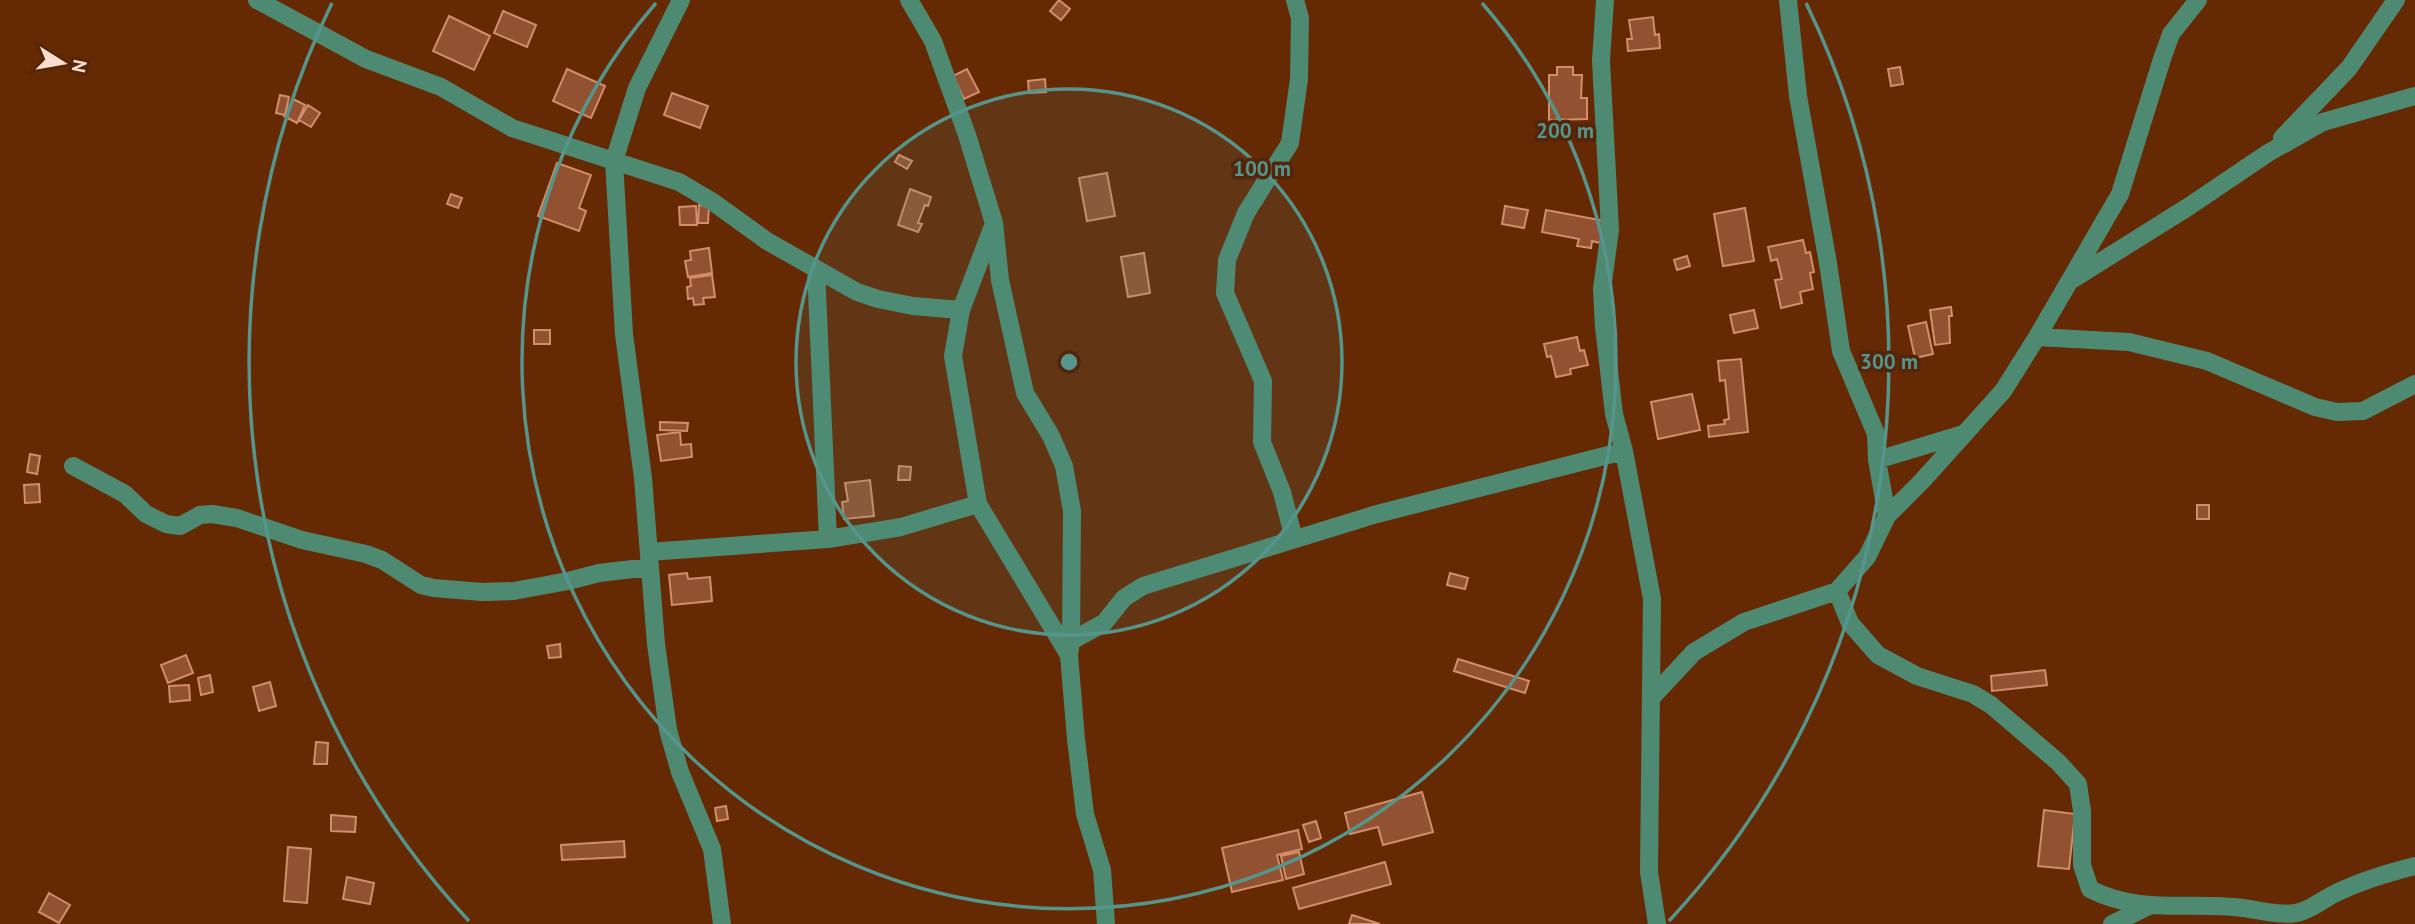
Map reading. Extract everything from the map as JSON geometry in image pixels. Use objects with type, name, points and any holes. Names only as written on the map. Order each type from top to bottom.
[{"type":"street","points":[[257,0],[366,60],[441,87],[512,128],[678,182],[713,202],[767,241],[857,292],[913,306],[961,310]]},
{"type":"street","points":[[681,0],[637,88],[614,161],[624,334],[643,478],[656,644],[668,730],[680,772],[712,849],[722,924]]},
{"type":"street","points":[[909,0],[933,41],[967,135],[994,223],[1000,280],[1025,393],[1051,436],[1064,467],[1072,512],[1070,648],[1085,814],[1102,870],[1106,924]]},
{"type":"street","points":[[1294,539],[1283,492],[1262,442],[1263,381],[1225,293],[1227,260],[1246,213],[1290,143],[1299,79],[1300,18],[1295,0]]},
{"type":"street","points":[[1605,0],[1601,61],[1610,230],[1602,289],[1604,327],[1614,414],[1624,451],[1651,599],[1649,872],[1657,924]]},
{"type":"street","points":[[1788,0],[1798,96],[1841,351],[1876,434],[1877,460],[1887,516]]},
{"type":"street","points":[[1651,698],[1694,652],[1744,622],[1837,591],[1867,557],[1887,516],[2003,391],[2120,194],[2171,34],[2198,0]]},
{"type":"street","points":[[2268,153],[2349,68],[2393,2]]},
{"type":"street","points":[[2070,281],[2268,153],[2323,122],[2415,96]]},
{"type":"street","points":[[994,223],[961,310],[953,356],[978,504],[1070,648]]},
{"type":"street","points":[[816,270],[828,539]]},
{"type":"street","points":[[2037,337],[2129,342],[2207,361],[2315,407],[2337,412],[2363,411],[2415,384]]},
{"type":"street","points":[[1877,460],[1964,434]]},
{"type":"street","points":[[1070,648],[1104,623],[1125,598],[1143,586],[1294,539],[1537,471],[1624,451]]},
{"type":"street","points":[[73,466],[125,494],[146,514],[166,524],[180,526],[200,515],[212,514],[237,519],[302,540],[366,554],[382,560],[421,585],[482,592],[514,591],[568,581],[650,559],[828,539],[901,527],[978,504]]},
{"type":"street","points":[[1837,591],[1850,623],[1878,655],[1917,676],[1982,699],[2058,762],[2078,784],[2082,811],[2082,865],[2090,889],[2108,899],[2149,906],[2241,907],[2274,914],[2298,913],[2335,893],[2385,873],[2415,866]]},
{"type":"street","points":[[2112,924],[2149,906]]},
{"type":"building","points":[[1059,0],[1070,9],[1061,20],[1050,11]]},
{"type":"building","points":[[503,11],[536,25],[527,47],[494,33]]},
{"type":"building","points":[[449,16],[490,36],[474,70],[433,51]]},
{"type":"building","points":[[1653,17],[1655,35],[1659,34],[1660,48],[1628,51],[1627,39],[1632,39],[1629,20]]},
{"type":"building","points":[[1557,67],[1573,67],[1573,75],[1582,75],[1581,98],[1587,98],[1587,119],[1549,120],[1549,75],[1557,75]]},
{"type":"building","points":[[1900,67],[1903,84],[1891,86],[1888,69]]},
{"type":"building","points":[[567,69],[605,86],[591,118],[553,101]]},
{"type":"building","points":[[967,69],[979,92],[964,99],[953,76]]},
{"type":"building","points":[[1045,79],[1046,92],[1029,93],[1028,81]]},
{"type":"building","points":[[672,93],[708,106],[700,128],[664,115]]},
{"type":"building","points":[[280,95],[289,97],[285,115],[276,113]]},
{"type":"building","points":[[293,99],[305,105],[297,123],[284,116]]},
{"type":"building","points":[[308,105],[320,113],[311,127],[299,120]]},
{"type":"building","points":[[899,155],[912,161],[907,169],[895,162]]},
{"type":"building","points":[[557,163],[591,175],[579,208],[586,211],[579,231],[538,216]]},
{"type":"building","points":[[1107,173],[1115,216],[1087,221],[1079,178]]},
{"type":"building","points":[[910,189],[931,197],[918,223],[922,224],[918,232],[898,225]]},
{"type":"building","points":[[451,194],[462,198],[458,208],[447,204]]},
{"type":"building","points":[[699,205],[709,206],[708,223],[698,223]]},
{"type":"building","points":[[696,206],[697,225],[680,225],[679,207]]},
{"type":"building","points":[[1505,206],[1528,210],[1524,228],[1502,224]]},
{"type":"building","points":[[1745,208],[1754,261],[1723,266],[1714,214]]},
{"type":"building","points":[[1546,210],[1605,221],[1600,243],[1592,241],[1591,248],[1577,246],[1579,239],[1542,232]]},
{"type":"building","points":[[1803,240],[1806,253],[1810,252],[1814,272],[1810,273],[1813,289],[1800,292],[1802,303],[1781,308],[1775,280],[1782,279],[1777,259],[1771,261],[1768,247]]},
{"type":"building","points":[[709,248],[712,273],[688,277],[685,261],[691,260],[690,251]]},
{"type":"building","points":[[1144,253],[1150,293],[1128,297],[1121,257]]},
{"type":"building","points":[[1687,256],[1690,266],[1677,270],[1674,260]]},
{"type":"building","points":[[712,275],[715,297],[703,298],[704,304],[694,305],[693,298],[688,299],[687,287],[691,286],[690,278]]},
{"type":"building","points":[[1951,307],[1950,343],[1935,345],[1930,310]]},
{"type":"building","points":[[1754,310],[1758,328],[1734,333],[1730,315]]},
{"type":"building","points":[[1926,322],[1933,354],[1915,358],[1908,326]]},
{"type":"building","points":[[534,330],[550,330],[550,344],[534,344]]},
{"type":"building","points":[[1577,337],[1580,351],[1584,350],[1588,365],[1570,369],[1571,374],[1556,377],[1551,356],[1547,357],[1544,344]]},
{"type":"building","points":[[1741,359],[1748,432],[1709,437],[1708,426],[1725,424],[1724,420],[1729,419],[1725,380],[1720,381],[1718,361]]},
{"type":"building","points":[[1692,394],[1700,430],[1658,439],[1651,402]]},
{"type":"building","points":[[660,422],[688,423],[687,431],[660,430]]},
{"type":"building","points":[[680,432],[681,445],[691,444],[692,457],[661,461],[657,435]]},
{"type":"building","points":[[30,454],[40,456],[37,474],[27,472]]},
{"type":"building","points":[[899,466],[911,467],[910,480],[898,480]]},
{"type":"building","points":[[870,480],[874,516],[844,519],[842,502],[848,501],[845,483]]},
{"type":"building","points":[[39,484],[40,502],[25,503],[24,485]]},
{"type":"building","points":[[2197,505],[2209,505],[2209,519],[2197,519]]},
{"type":"building","points":[[687,573],[688,579],[710,577],[712,601],[672,605],[669,575]]},
{"type":"building","points":[[1450,573],[1468,578],[1465,589],[1447,585]]},
{"type":"building","points":[[560,644],[561,657],[549,658],[547,646]]},
{"type":"building","points":[[186,655],[193,673],[168,683],[161,665]]},
{"type":"building","points":[[1458,659],[1529,681],[1525,693],[1454,671]]},
{"type":"building","points":[[2045,670],[2047,685],[1992,691],[1991,676]]},
{"type":"building","points":[[210,675],[213,692],[201,695],[198,678]]},
{"type":"building","points":[[270,682],[276,706],[259,711],[253,687]]},
{"type":"building","points":[[189,685],[190,700],[170,702],[169,686]]},
{"type":"building","points":[[316,742],[328,743],[327,764],[314,764]]},
{"type":"building","points":[[1422,792],[1433,832],[1383,845],[1378,827],[1350,834],[1345,813]]},
{"type":"building","points":[[726,806],[728,819],[717,821],[715,808]]},
{"type":"building","points":[[2044,810],[2075,814],[2069,869],[2038,866]]},
{"type":"building","points":[[331,815],[356,817],[355,832],[331,831]]},
{"type":"building","points":[[1316,821],[1321,838],[1309,842],[1303,825]]},
{"type":"building","points":[[1298,830],[1302,849],[1277,855],[1283,880],[1232,892],[1222,848]]},
{"type":"building","points":[[624,841],[625,857],[562,860],[561,845]]},
{"type":"building","points":[[288,847],[311,849],[307,903],[284,901]]},
{"type":"building","points":[[1299,852],[1304,874],[1286,879],[1281,856]]},
{"type":"building","points":[[1385,862],[1391,884],[1299,909],[1293,888]]},
{"type":"building","points":[[347,877],[374,883],[370,904],[343,899]]},
{"type":"building","points":[[49,893],[70,905],[59,923],[39,912]]},
{"type":"building","points":[[1352,915],[1380,924],[1349,924]]}]
